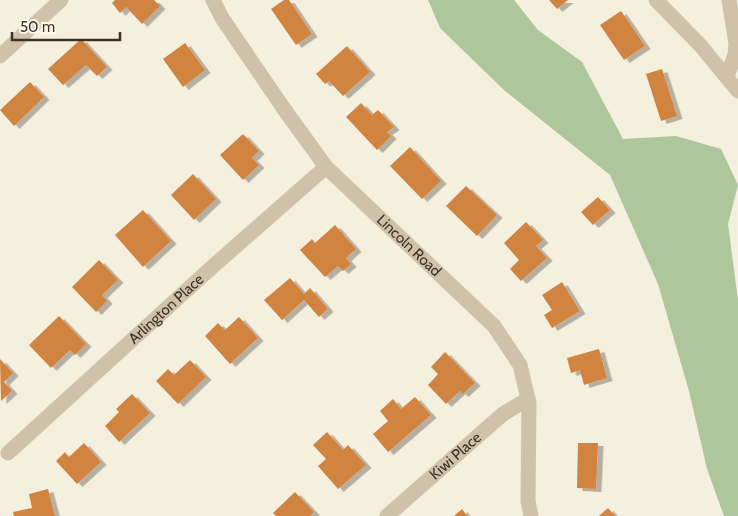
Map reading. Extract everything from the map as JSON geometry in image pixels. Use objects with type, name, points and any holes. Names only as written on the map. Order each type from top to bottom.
[{"type":"street","points":[[0,56],[61,0]]},
{"type":"street","name":"Lincoln Road","points":[[213,0],[227,25],[326,167],[494,326],[520,364],[528,399],[528,501],[531,516]]},
{"type":"street","points":[[656,0],[700,45],[738,91]]},
{"type":"street","points":[[726,76],[735,55],[736,44],[729,0]]},
{"type":"street","name":"Arlington Place","points":[[8,453],[211,268],[326,167]]},
{"type":"street","name":"Kiwi Place","points":[[387,516],[503,414],[528,399]]},
{"type":"green space","points":[[428,0],[514,0],[538,30],[582,62],[623,139],[676,136],[721,149],[738,185],[728,224],[738,300],[738,516],[724,516],[707,469],[689,391],[658,284],[610,175],[504,90],[440,28]]},
{"type":"building","points":[[115,0],[154,0],[160,6],[142,24],[126,7],[120,13],[112,3]]},
{"type":"building","points":[[284,0],[289,0],[312,34],[296,45],[271,9]]},
{"type":"building","points":[[549,0],[568,0],[557,9]]},
{"type":"building","points":[[621,11],[645,46],[624,60],[600,25]]},
{"type":"building","points":[[81,39],[107,67],[97,76],[86,65],[63,85],[48,69]]},
{"type":"building","points":[[185,43],[205,70],[183,87],[163,59]]},
{"type":"building","points":[[347,46],[370,72],[343,96],[329,81],[325,84],[316,74]]},
{"type":"building","points":[[662,69],[677,116],[661,121],[646,74]]},
{"type":"building","points":[[30,82],[44,97],[14,126],[0,110]]},
{"type":"building","points":[[361,103],[372,115],[378,110],[394,127],[387,132],[391,136],[377,150],[346,117]]},
{"type":"building","points":[[243,134],[259,151],[252,158],[259,165],[243,180],[220,155]]},
{"type":"building","points":[[410,147],[441,181],[422,199],[390,166]]},
{"type":"building","points":[[193,174],[216,199],[194,220],[171,195]]},
{"type":"building","points":[[466,186],[497,215],[477,236],[446,206]]},
{"type":"building","points":[[598,197],[610,210],[593,225],[581,212]]},
{"type":"building","points":[[143,210],[171,241],[143,267],[115,235]]},
{"type":"building","points":[[526,222],[543,240],[536,246],[547,258],[521,281],[510,269],[519,260],[504,243]]},
{"type":"building","points":[[335,225],[356,249],[346,258],[351,264],[343,271],[338,266],[325,277],[300,250],[312,239],[315,243]]},
{"type":"building","points":[[99,260],[118,280],[102,295],[107,301],[96,312],[72,287]]},
{"type":"building","points":[[290,278],[304,294],[310,288],[328,309],[319,317],[304,300],[282,320],[264,300]]},
{"type":"building","points":[[562,282],[580,311],[552,328],[544,315],[552,310],[542,295]]},
{"type":"building","points":[[59,316],[86,344],[75,355],[70,350],[51,368],[29,345]]},
{"type":"building","points":[[239,317],[258,338],[230,364],[205,336],[218,323],[225,330]]},
{"type":"building","points":[[599,349],[607,378],[584,385],[580,370],[571,373],[567,358]]},
{"type":"building","points":[[445,352],[475,383],[463,394],[460,391],[446,404],[428,385],[438,374],[431,367]]},
{"type":"building","points":[[0,359],[13,373],[4,382],[12,391],[1,401]]},
{"type":"building","points":[[190,360],[206,377],[178,404],[156,381],[168,369],[174,375]]},
{"type":"building","points":[[132,394],[150,413],[119,442],[105,426],[119,412],[116,409]]},
{"type":"building","points":[[415,397],[431,415],[388,452],[373,434],[388,421],[380,411],[393,399],[401,409]]},
{"type":"building","points":[[327,432],[343,450],[348,445],[366,465],[338,489],[318,466],[326,459],[313,445]]},
{"type":"building","points":[[84,443],[101,462],[77,484],[56,461],[65,452],[69,457]]},
{"type":"building","points":[[578,443],[598,443],[596,489],[577,488]]},
{"type":"building","points":[[48,489],[55,516],[14,516],[13,512],[32,508],[29,494]]},
{"type":"building","points":[[295,492],[314,512],[310,516],[276,516],[273,513]]},
{"type":"building","points":[[608,508],[615,516],[599,516]]},
{"type":"building","points":[[462,509],[467,516],[454,516]]}]
